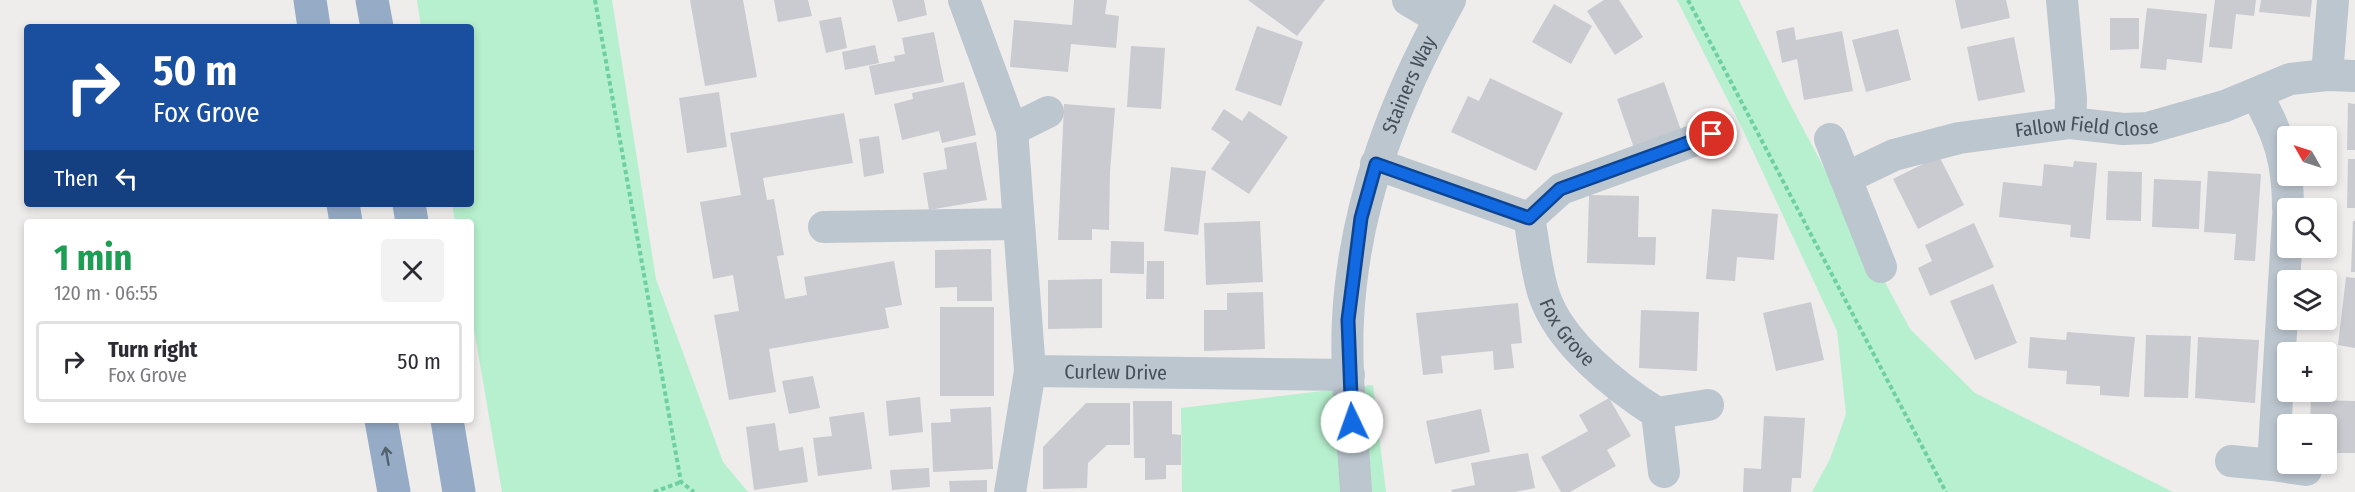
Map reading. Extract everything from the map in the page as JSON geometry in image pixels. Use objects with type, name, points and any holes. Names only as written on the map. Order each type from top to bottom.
[{"type":"highway","points":[[310,0],[314,24]]},
{"type":"highway","points":[[372,0],[376,24]]},
{"type":"highway","points":[[382,423],[394,492]]},
{"type":"highway","points":[[448,423],[459,492]]},
{"type":"street","points":[[964,0],[1012,130],[1030,371],[1010,492]]},
{"type":"street","points":[[1408,0],[1445,9]]},
{"type":"street","points":[[2062,0],[2071,99],[2070,123]]},
{"type":"street","name":"Fallow Field Close","points":[[1846,178],[1884,159],[1926,145],[1994,132],[2070,123],[2123,129],[2148,128],[2203,114],[2290,79],[2341,76],[2333,0]]},
{"type":"street","name":"Stainers Way","points":[[1356,492],[1348,320],[1361,218],[1376,164],[1399,100],[1445,9]]},
{"type":"street","points":[[2256,94],[2275,128],[2281,145],[2287,175],[2288,198]]},
{"type":"street","points":[[1012,130],[1048,112]]},
{"type":"street","points":[[1376,164],[1529,218],[1560,189],[1712,134]]},
{"type":"street","points":[[1830,139],[1881,267]]},
{"type":"street","name":"Fox Grove","points":[[1529,218],[1544,296],[1562,330],[1621,389],[1657,413]]},
{"type":"street","points":[[824,227],[1018,224]]},
{"type":"street","points":[[2273,465],[2286,258]]},
{"type":"street","name":"Curlew Drive","points":[[1030,371],[1349,375]]},
{"type":"street","points":[[1664,472],[1657,413],[1708,405]]},
{"type":"street","points":[[2231,461],[2277,466]]},
{"type":"path","points":[[595,0],[681,482],[694,492]]},
{"type":"path","points":[[1688,0],[1946,492]]},
{"type":"path","points":[[654,492],[681,482]]},
{"type":"green space","points":[[417,0],[612,0],[656,279],[723,462],[748,492],[502,492],[474,329],[474,219],[454,219],[452,207],[474,207],[474,24],[421,24]]},
{"type":"green space","points":[[1677,0],[1739,0],[1790,104],[1910,329],[1975,393],[2173,492],[1812,492],[1830,459],[1846,414],[1837,331],[1742,128]]},
{"type":"green space","points":[[1373,385],[1386,492],[1182,492],[1181,408]]},
{"type":"building","points":[[690,0],[743,0],[757,77],[705,86]]},
{"type":"building","points":[[774,0],[808,0],[812,16],[778,22]]},
{"type":"building","points":[[892,0],[924,0],[927,15],[898,22]]},
{"type":"building","points":[[1074,0],[1107,0],[1105,14],[1119,16],[1116,48],[1071,44],[1068,72],[1010,67],[1014,20],[1072,25]]},
{"type":"building","points":[[1248,0],[1325,0],[1297,36]]},
{"type":"building","points":[[1604,0],[1619,0],[1643,37],[1615,55],[1587,11]]},
{"type":"building","points":[[1955,0],[2006,0],[2010,18],[1961,29]]},
{"type":"building","points":[[2215,0],[2256,0],[2254,16],[2236,14],[2232,49],[2209,47]]},
{"type":"building","points":[[2261,0],[2312,0],[2310,17],[2259,12]]},
{"type":"building","points":[[1554,4],[1592,26],[1571,64],[1532,42]]},
{"type":"building","points":[[2147,8],[2207,14],[2202,63],[2167,59],[2166,70],[2140,68]]},
{"type":"building","points":[[841,17],[847,48],[826,53],[819,21]]},
{"type":"building","points":[[2110,18],[2139,18],[2139,49],[2110,50]]},
{"type":"building","points":[[1257,26],[1303,42],[1281,106],[1235,90]]},
{"type":"building","points":[[1794,27],[1796,40],[1842,31],[1853,91],[1804,100],[1797,59],[1782,63],[1776,31]]},
{"type":"building","points":[[1898,29],[1911,80],[1866,92],[1852,40]]},
{"type":"building","points":[[934,32],[944,82],[875,95],[869,66],[895,61],[894,56],[905,54],[902,38]]},
{"type":"building","points":[[2014,37],[2025,92],[1978,101],[1967,47]]},
{"type":"building","points":[[875,45],[879,63],[845,70],[842,52]]},
{"type":"building","points":[[1131,46],[1165,48],[1161,109],[1127,107]]},
{"type":"building","points":[[1490,78],[1563,113],[1536,171],[1451,132],[1468,96],[1479,101]]},
{"type":"building","points":[[964,82],[976,135],[942,143],[939,131],[902,140],[894,104],[913,99],[912,93]]},
{"type":"building","points":[[1664,82],[1682,133],[1635,151],[1617,99]]},
{"type":"building","points":[[719,92],[727,147],[687,153],[679,98]]},
{"type":"building","points":[[2348,103],[2355,104],[2355,150],[2347,150]]},
{"type":"building","points":[[1064,104],[1115,108],[1110,172],[1109,230],[1092,229],[1092,240],[1058,240]]},
{"type":"building","points":[[1224,109],[1242,121],[1249,111],[1288,137],[1249,194],[1211,169],[1230,142],[1211,129]]},
{"type":"building","points":[[844,113],[853,163],[763,178],[767,200],[774,199],[784,255],[777,256],[785,299],[807,295],[804,277],[894,261],[902,305],[885,308],[889,328],[769,349],[776,392],[729,400],[714,315],[739,311],[733,275],[713,279],[700,202],[741,195],[730,133]]},
{"type":"building","points":[[879,136],[884,173],[864,177],[859,139]]},
{"type":"building","points":[[976,142],[987,200],[929,210],[923,173],[947,169],[944,148]]},
{"type":"building","points":[[1939,156],[1964,205],[1918,229],[1893,179]]},
{"type":"building","points":[[2348,159],[2355,159],[2355,208],[2347,208]]},
{"type":"building","points":[[2074,161],[2097,163],[2090,239],[2070,237],[2071,225],[1999,217],[2003,182],[2042,186],[2044,164],[2073,167]]},
{"type":"building","points":[[1171,167],[1206,171],[1198,235],[1164,231]]},
{"type":"building","points":[[2108,171],[2142,172],[2141,221],[2106,220]]},
{"type":"building","points":[[2208,171],[2261,174],[2255,261],[2234,260],[2236,234],[2204,232]]},
{"type":"building","points":[[2154,179],[2201,181],[2199,229],[2152,227]]},
{"type":"building","points":[[1589,195],[1639,196],[1638,237],[1656,237],[1655,265],[1587,263]]},
{"type":"building","points":[[1712,209],[1778,214],[1774,260],[1737,257],[1735,281],[1706,279]]},
{"type":"building","points":[[1260,221],[1263,282],[1206,285],[1204,223]]},
{"type":"building","points":[[2353,221],[2355,221],[2355,272],[2351,272]]},
{"type":"building","points":[[1974,223],[1994,267],[1930,296],[1918,268],[1932,261],[1925,245]]},
{"type":"building","points":[[1111,241],[1144,242],[1144,274],[1110,273]]},
{"type":"building","points":[[991,249],[992,301],[957,301],[957,287],[935,288],[935,250]]},
{"type":"building","points":[[1147,261],[1164,261],[1164,299],[1146,299]]},
{"type":"building","points":[[2346,277],[2355,278],[2355,348],[2338,345]]},
{"type":"building","points":[[1102,279],[1102,328],[1048,329],[1048,280]]},
{"type":"building","points":[[1993,284],[2017,343],[1975,360],[1950,301]]},
{"type":"building","points":[[1263,292],[1265,349],[1204,351],[1204,310],[1227,310],[1227,293]]},
{"type":"building","points":[[1811,302],[1824,360],[1776,371],[1763,313]]},
{"type":"building","points":[[1518,303],[1522,343],[1511,344],[1514,368],[1494,370],[1493,351],[1441,356],[1443,373],[1423,375],[1416,313]]},
{"type":"building","points":[[940,307],[994,307],[994,396],[940,396]]},
{"type":"building","points":[[1641,310],[1699,312],[1697,371],[1639,368]]},
{"type":"building","points":[[2067,332],[2135,337],[2129,397],[2100,395],[2100,386],[2066,384],[2067,371],[2028,368],[2030,337],[2066,340]]},
{"type":"building","points":[[2146,335],[2191,336],[2188,398],[2144,397]]},
{"type":"building","points":[[2198,337],[2259,340],[2255,403],[2195,398]]},
{"type":"building","points":[[813,376],[820,408],[789,414],[782,381]]},
{"type":"building","points":[[920,397],[923,432],[889,436],[886,401]]},
{"type":"building","points":[[1609,398],[1631,436],[1607,450],[1616,466],[1570,492],[1561,492],[1541,457],[1588,431],[1579,415]]},
{"type":"building","points":[[1133,401],[1172,401],[1172,434],[1181,435],[1181,465],[1166,465],[1166,479],[1145,480],[1145,458],[1134,458]]},
{"type":"building","points":[[2355,401],[2355,453],[2337,453],[2337,414],[2310,414],[2311,402]]},
{"type":"building","points":[[1086,403],[1130,403],[1130,445],[1107,445],[1088,463],[1087,488],[1043,489],[1043,447]]},
{"type":"building","points":[[991,407],[993,469],[933,472],[931,423],[951,422],[950,409]]},
{"type":"building","points":[[1481,409],[1490,452],[1435,464],[1426,421]]},
{"type":"building","points":[[864,412],[872,469],[818,476],[813,438],[832,436],[829,417]]},
{"type":"building","points":[[1764,416],[1805,418],[1801,478],[1792,478],[1791,492],[1743,492],[1744,468],[1761,469]]},
{"type":"building","points":[[775,423],[779,451],[803,447],[808,482],[754,490],[746,427]]},
{"type":"building","points":[[1528,453],[1535,488],[1515,492],[1452,492],[1451,490],[1475,485],[1471,463]]},
{"type":"building","points":[[929,468],[930,487],[892,490],[890,470]]},
{"type":"building","points":[[987,480],[987,492],[950,492],[949,481]]},
{"type":"route","points":[[1352,422],[1348,320],[1361,218],[1376,164],[1529,218],[1560,189],[1712,134]]}]
